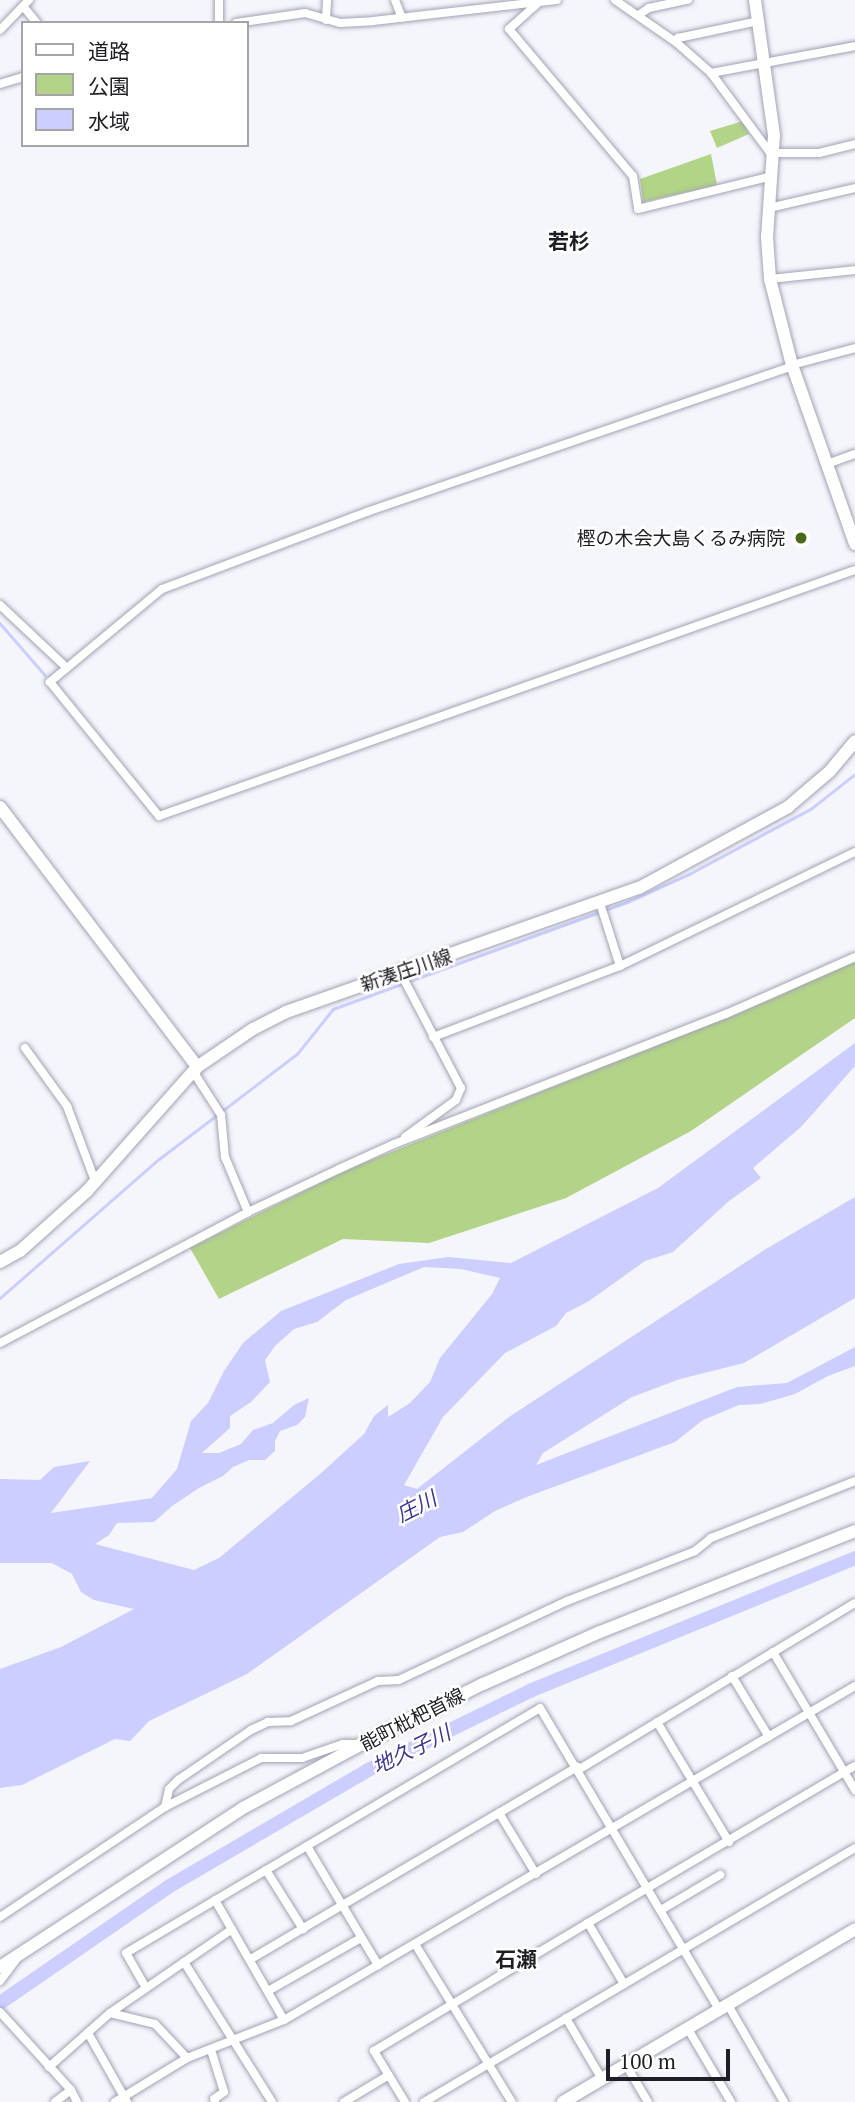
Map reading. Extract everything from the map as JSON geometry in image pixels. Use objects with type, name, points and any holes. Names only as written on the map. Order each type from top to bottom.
[{"type":"main road","points":[[755,0],[773,112],[774,156],[769,208],[770,279],[792,366],[855,544]]},
{"type":"main road","name":"新湊庄川線","points":[[0,1262],[29,1243],[96,1181],[197,1067],[244,1035],[286,1012],[600,902],[677,869],[788,807],[830,771],[855,741]]},
{"type":"main road","points":[[0,807],[197,1067]]},
{"type":"main road","name":"能町枇杷首線","points":[[0,1967],[243,1808],[362,1744],[482,1684],[600,1632],[855,1531]]},
{"type":"main road","points":[[565,2101],[855,1929]]},
{"type":"street","points":[[219,0],[219,21]]},
{"type":"street","points":[[326,20],[327,0]]},
{"type":"street","points":[[395,0],[402,18]]},
{"type":"street","points":[[248,21],[305,13],[340,23],[402,18],[508,3],[557,0]]},
{"type":"street","points":[[615,0],[640,14],[676,41],[711,73],[774,156],[819,153],[855,144]]},
{"type":"street","points":[[640,14],[649,8],[688,0]]},
{"type":"street","points":[[0,30],[25,2],[36,21]]},
{"type":"street","points":[[538,3],[509,29],[633,176],[638,209],[772,176]]},
{"type":"street","points":[[676,41],[678,37],[759,21]]},
{"type":"street","points":[[711,73],[855,46]]},
{"type":"street","points":[[0,84],[21,78]]},
{"type":"street","points":[[769,208],[855,188]]},
{"type":"street","points":[[770,279],[855,270]]},
{"type":"street","points":[[855,348],[792,366],[367,512],[162,589],[50,682],[159,816],[855,570]]},
{"type":"street","points":[[827,464],[855,454]]},
{"type":"street","points":[[0,605],[66,667]]},
{"type":"street","points":[[433,1037],[620,966],[855,852]]},
{"type":"street","points":[[600,902],[620,966]]},
{"type":"street","points":[[0,1343],[248,1212],[394,1144],[738,1010],[855,957]]},
{"type":"street","points":[[394,1144],[456,1100],[461,1088],[400,972]]},
{"type":"street","points":[[25,1048],[67,1106],[96,1181]]},
{"type":"street","points":[[197,1067],[196,1076],[219,1112],[225,1157],[248,1212]]},
{"type":"street","points":[[165,1807],[169,1790],[178,1780],[259,1726],[268,1722],[291,1721],[378,1681],[398,1679],[567,1601],[695,1551],[711,1538],[855,1481]]},
{"type":"street","points":[[251,1959],[855,1603]]},
{"type":"street","points":[[773,1652],[855,1790]]},
{"type":"street","points":[[732,1676],[769,1737]]},
{"type":"street","points":[[115,2102],[125,2099],[187,2058],[284,2020],[855,1686]]},
{"type":"street","points":[[146,1988],[127,1953],[540,1708],[684,1949],[784,2102]]},
{"type":"street","points":[[657,1722],[729,1842]]},
{"type":"street","points":[[0,1917],[165,1807],[261,1758],[302,1758],[343,1744],[362,1744]]},
{"type":"street","points":[[405,2102],[374,2051],[855,1766]]},
{"type":"street","points":[[499,1813],[536,1874]]},
{"type":"street","points":[[307,1846],[378,1965]]},
{"type":"street","points":[[424,2102],[855,1848]]},
{"type":"street","points":[[266,1870],[303,1929]]},
{"type":"street","points":[[661,1910],[720,1875]]},
{"type":"street","points":[[215,1900],[284,2020]]},
{"type":"street","points":[[587,1923],[624,1984]]},
{"type":"street","points":[[49,2067],[110,2013],[232,1929]]},
{"type":"street","points":[[268,1991],[361,1938]]},
{"type":"street","points":[[415,1944],[512,2102]]},
{"type":"street","points":[[0,1981],[22,1952]]},
{"type":"street","points":[[184,1962],[272,2102]]},
{"type":"street","points":[[0,2012],[71,2090],[77,2102]]},
{"type":"street","points":[[110,2013],[155,2024],[187,2058]]},
{"type":"street","points":[[566,2018],[603,2078]]},
{"type":"street","points":[[688,2029],[731,2102]]},
{"type":"street","points":[[88,2033],[125,2099]]},
{"type":"street","points":[[211,2050],[224,2092],[214,2099],[215,2102]]},
{"type":"street","points":[[626,2065],[648,2102]]},
{"type":"street","points":[[344,2102],[389,2075]]},
{"type":"street","points":[[55,2102],[71,2090]]},
{"type":"green space","points":[[743,121],[749,134],[717,148],[710,131]]},
{"type":"green space","points":[[711,154],[717,185],[643,202],[640,179]]},
{"type":"green space","points":[[855,959],[855,1018],[691,1131],[566,1198],[429,1243],[343,1239],[219,1299],[190,1248],[344,1171],[777,997]]},
{"type":"water","name":"庄川","points":[[855,1043],[855,1066],[801,1127],[753,1168],[761,1178],[729,1201],[673,1252],[645,1261],[589,1301],[566,1313],[556,1326],[505,1353],[443,1417],[404,1485],[417,1489],[509,1417],[766,1249],[855,1197],[855,1298],[744,1363],[680,1379],[632,1397],[543,1453],[536,1465],[737,1387],[787,1383],[855,1347],[855,1366],[828,1376],[795,1394],[760,1404],[739,1405],[703,1420],[675,1442],[524,1498],[495,1511],[463,1532],[440,1537],[247,1674],[149,1721],[130,1741],[115,1739],[22,1785],[0,1788],[0,1669],[61,1647],[134,1609],[94,1600],[81,1592],[72,1574],[52,1563],[0,1563],[0,1479],[40,1480],[54,1467],[90,1461],[51,1513],[152,1498],[177,1469],[191,1421],[208,1403],[224,1371],[243,1343],[281,1311],[399,1264],[448,1257],[511,1263],[658,1188]],"holes":[[[424,1267],[461,1269],[500,1278],[492,1294],[440,1358],[430,1382],[410,1403],[388,1417],[388,1405],[374,1416],[364,1434],[219,1558],[194,1570],[95,1544],[109,1535],[117,1523],[154,1522],[172,1506],[223,1476],[233,1467],[249,1460],[265,1460],[275,1451],[275,1441],[280,1431],[297,1425],[305,1417],[309,1398],[294,1405],[273,1423],[253,1430],[241,1444],[219,1453],[202,1453],[230,1428],[230,1416],[251,1402],[270,1382],[265,1360],[275,1346],[294,1329],[317,1322],[346,1300]]]},
{"type":"waterway","points":[[814,50],[855,42]]},
{"type":"waterway","points":[[0,623],[45,675]]},
{"type":"waterway","points":[[0,1298],[159,1159],[297,1054],[333,1009],[627,902],[689,874],[812,808],[855,774]]},
{"type":"waterway","name":"地久子川","points":[[0,2003],[168,1887],[368,1770],[532,1690],[855,1558]]},
{"type":"place","name":"樫の木会大島くるみ病院","points":[[801,538]]},
{"type":"district","name":"若杉","points":[[569,241]]},
{"type":"district","name":"石瀬","points":[[516,1959]]}]
